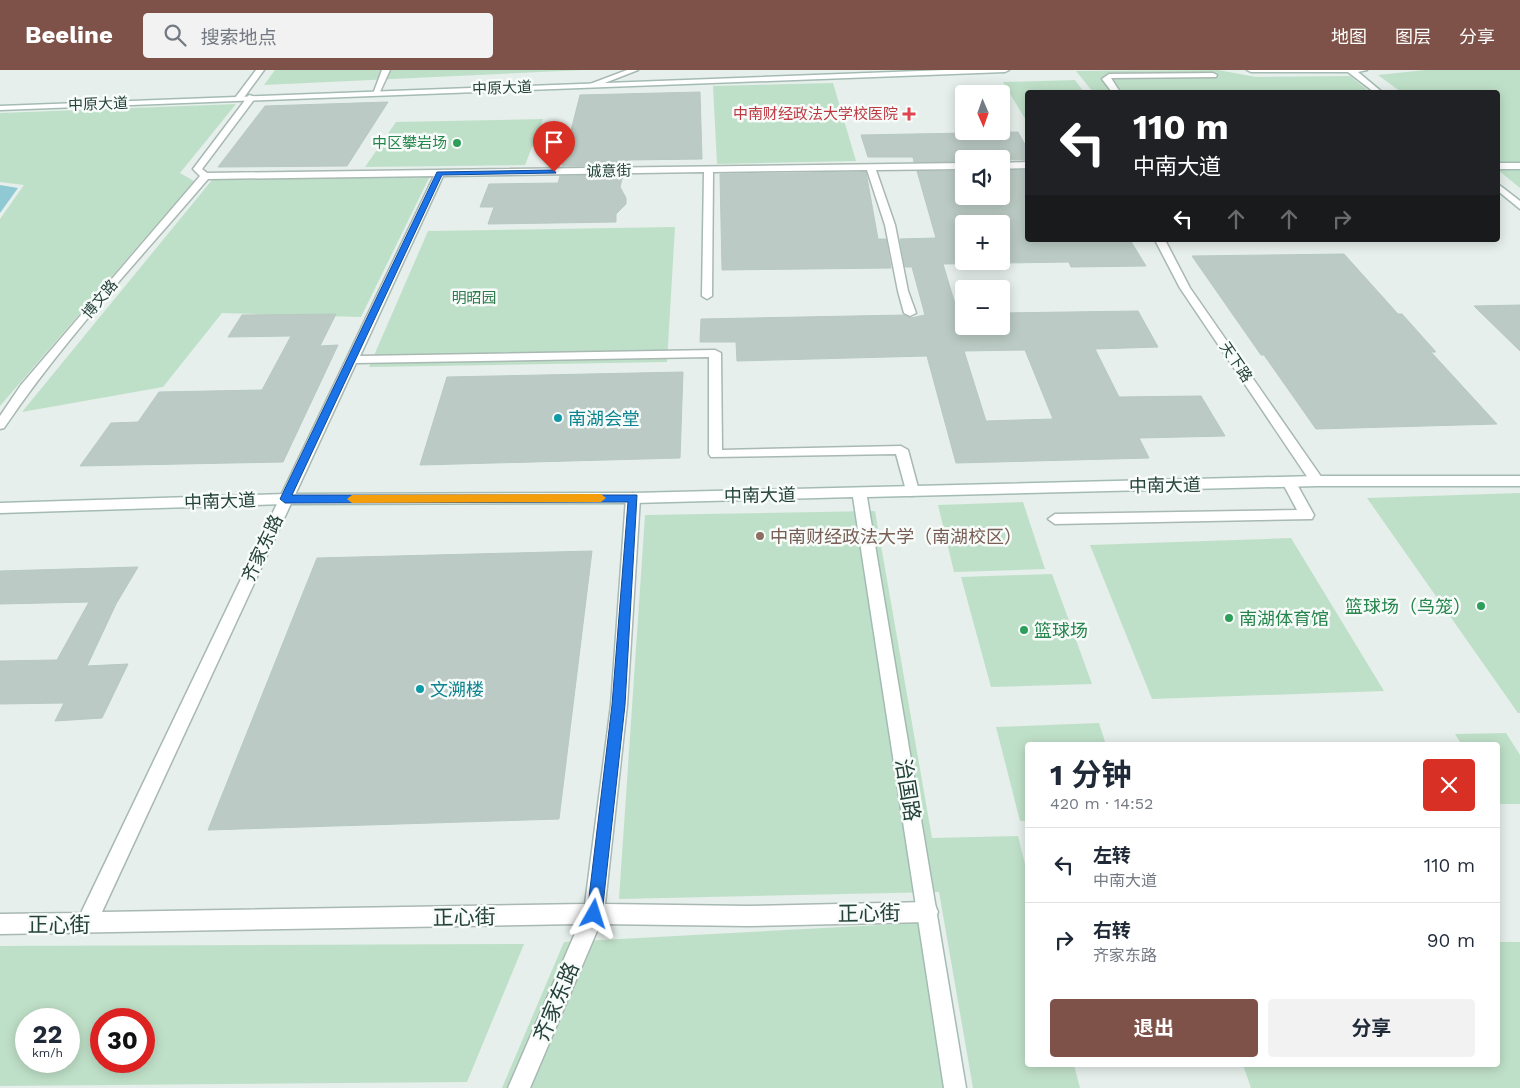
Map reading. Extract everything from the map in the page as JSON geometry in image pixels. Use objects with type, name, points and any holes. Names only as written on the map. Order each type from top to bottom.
[{"type":"street","points":[[239,98],[260,70]]},
{"type":"street","points":[[376,92],[386,70]]},
{"type":"street","points":[[594,84],[633,70]]},
{"type":"street","name":"中原大道","points":[[0,108],[376,92],[1005,70]]},
{"type":"street","points":[[1251,70],[1363,70]]},
{"type":"street","points":[[1350,70],[1375,90]]},
{"type":"street","points":[[1114,90],[1106,79],[1109,76],[1213,75]]},
{"type":"street","points":[[206,176],[197,169],[252,97]]},
{"type":"street","name":"诚意街","points":[[206,176],[955,166]]},
{"type":"street","points":[[1010,166],[1025,166]]},
{"type":"street","points":[[1500,166],[1520,166]]},
{"type":"street","points":[[872,168],[871,173],[890,225],[902,291],[910,313]]},
{"type":"street","points":[[707,296],[709,170]]},
{"type":"street","name":"齐家东路","points":[[86,924],[440,173]]},
{"type":"street","name":"博文路","points":[[0,425],[25,388],[53,354],[206,176]]},
{"type":"street","points":[[1500,189],[1520,206]]},
{"type":"street","name":"天下路","points":[[1161,242],[1185,288],[1317,481]]},
{"type":"street","points":[[351,360],[715,353],[716,454],[901,450],[912,491]]},
{"type":"street","name":"中南大道","points":[[0,508],[285,499],[633,498],[1317,481],[1520,482]]},
{"type":"street","points":[[1055,519],[1307,515],[1289,482]]},
{"type":"street","name":"治国路","points":[[859,492],[955,1088]]},
{"type":"street","name":"齐家东路","points":[[519,1088],[594,914],[619,705],[633,498]]},
{"type":"street","name":"正心街","points":[[0,924],[594,914],[748,916],[928,912]]},
{"type":"green space","points":[[275,70],[583,70],[264,85]]},
{"type":"green space","points":[[1218,70],[1256,77],[1350,76],[1368,90],[1091,90],[1076,71]]},
{"type":"green space","points":[[1425,70],[1520,70],[1520,162],[1500,162],[1500,90],[1398,90],[1378,75]]},
{"type":"green space","points":[[1075,80],[1082,90],[1025,90],[1025,119],[1010,94],[1010,85],[1005,85],[1003,82]]},
{"type":"green space","points":[[833,83],[856,161],[717,164],[713,86]]},
{"type":"green space","points":[[236,104],[180,173],[194,181],[0,406],[0,219],[24,185],[0,182],[0,113]]},
{"type":"green space","name":"中区攀岩场","points":[[543,119],[525,165],[365,167],[396,122]]},
{"type":"green space","points":[[1500,167],[1520,167],[1520,188],[1500,172]]},
{"type":"green space","points":[[430,176],[361,317],[222,313],[163,387],[22,412],[212,180]]},
{"type":"green space","name":"明昭园","points":[[675,227],[667,362],[369,367],[428,231]]},
{"type":"green space","name":"篮球场（鸟笼）","points":[[1520,493],[1520,713],[1518,713],[1367,498]]},
{"type":"green space","points":[[1023,502],[1045,569],[954,572],[938,505]]},
{"type":"green space","points":[[875,511],[932,838],[1018,836],[1025,864],[1025,1067],[1075,1067],[1080,1088],[973,1088],[939,892],[619,899],[645,515]]},
{"type":"green space","name":"南湖体育馆","points":[[1291,538],[1384,691],[1152,699],[1090,545]]},
{"type":"green space","name":"篮球场","points":[[1052,574],[1092,684],[991,687],[961,577]]},
{"type":"green space","points":[[1099,723],[1105,742],[1025,742],[1025,821],[1020,821],[996,727]]},
{"type":"green space","points":[[1506,733],[1520,755],[1520,804],[1500,804],[1500,742],[1460,742],[1455,734]]},
{"type":"green space","points":[[918,923],[943,1088],[502,1088],[564,942]]},
{"type":"green space","points":[[1500,942],[1520,942],[1520,1088],[1251,1088],[1244,1067],[1500,1067]]},
{"type":"green space","points":[[524,944],[467,1082],[0,1086],[0,946]]},
{"type":"water","points":[[0,185],[18,188],[0,213]]},
{"type":"building","points":[[700,92],[702,159],[627,160],[626,166],[562,166],[580,95]]},
{"type":"building","points":[[388,102],[347,166],[218,167],[265,106]]},
{"type":"building","points":[[1010,132],[1018,132],[1025,145],[1025,160],[1010,160],[1010,150],[955,150],[955,161],[914,162],[913,157],[868,157],[861,135],[955,133],[955,140],[1010,140]]},
{"type":"building","points":[[1025,170],[1025,242],[1131,242],[1146,266],[1071,267],[1069,262],[1010,263],[1010,215],[955,215],[955,264],[943,264],[955,304],[955,335],[1010,335],[1010,313],[1138,311],[1158,347],[1095,349],[1119,397],[1201,396],[1225,436],[1139,438],[1149,458],[956,463],[927,356],[737,361],[736,342],[700,342],[701,319],[904,315],[911,318],[925,315],[912,267],[905,267],[900,239],[936,238],[917,171],[955,171],[955,205],[1010,205],[1010,171]],"holes":[[[1025,350],[1053,419],[986,421],[964,351]]]},
{"type":"building","points":[[866,172],[878,239],[886,239],[891,268],[722,270],[720,174]]},
{"type":"building","points":[[623,175],[620,187],[626,198],[626,204],[616,214],[616,222],[488,224],[494,207],[480,207],[489,184],[558,183],[560,176]]},
{"type":"building","points":[[1344,254],[1398,314],[1402,314],[1436,352],[1431,352],[1497,424],[1316,429],[1264,355],[1261,355],[1192,256]]},
{"type":"building","points":[[1520,305],[1520,351],[1474,306]]},
{"type":"building","points":[[336,314],[320,346],[338,345],[283,462],[80,466],[111,423],[138,422],[159,392],[262,390],[291,336],[228,337],[242,315]]},
{"type":"building","name":"南湖会堂","points":[[683,372],[680,458],[420,465],[447,377]]},
{"type":"building","name":"文溯楼","points":[[592,551],[559,819],[208,830],[317,558]]},
{"type":"building","points":[[138,567],[116,604],[87,666],[128,664],[102,718],[55,721],[64,703],[0,704],[0,661],[57,660],[89,602],[0,604],[0,571]]},
{"type":"slow traffic","points":[[352,499],[601,498]]},
{"type":"place","name":"中南财经政法大学校医院","points":[[909,114]]},
{"type":"place","name":"中区攀岩场","points":[[457,143]]},
{"type":"place","name":"南湖会堂","points":[[558,418]]},
{"type":"place","name":"中南财经政法大学（南湖校区）","points":[[760,536]]},
{"type":"place","name":"篮球场（鸟笼）","points":[[1481,606]]},
{"type":"place","name":"南湖体育馆","points":[[1229,618]]},
{"type":"place","name":"篮球场","points":[[1024,630]]},
{"type":"place","name":"文溯楼","points":[[420,689]]},
{"type":"route","points":[[554,172],[440,173],[285,499],[633,498],[619,705],[594,914]]}]
